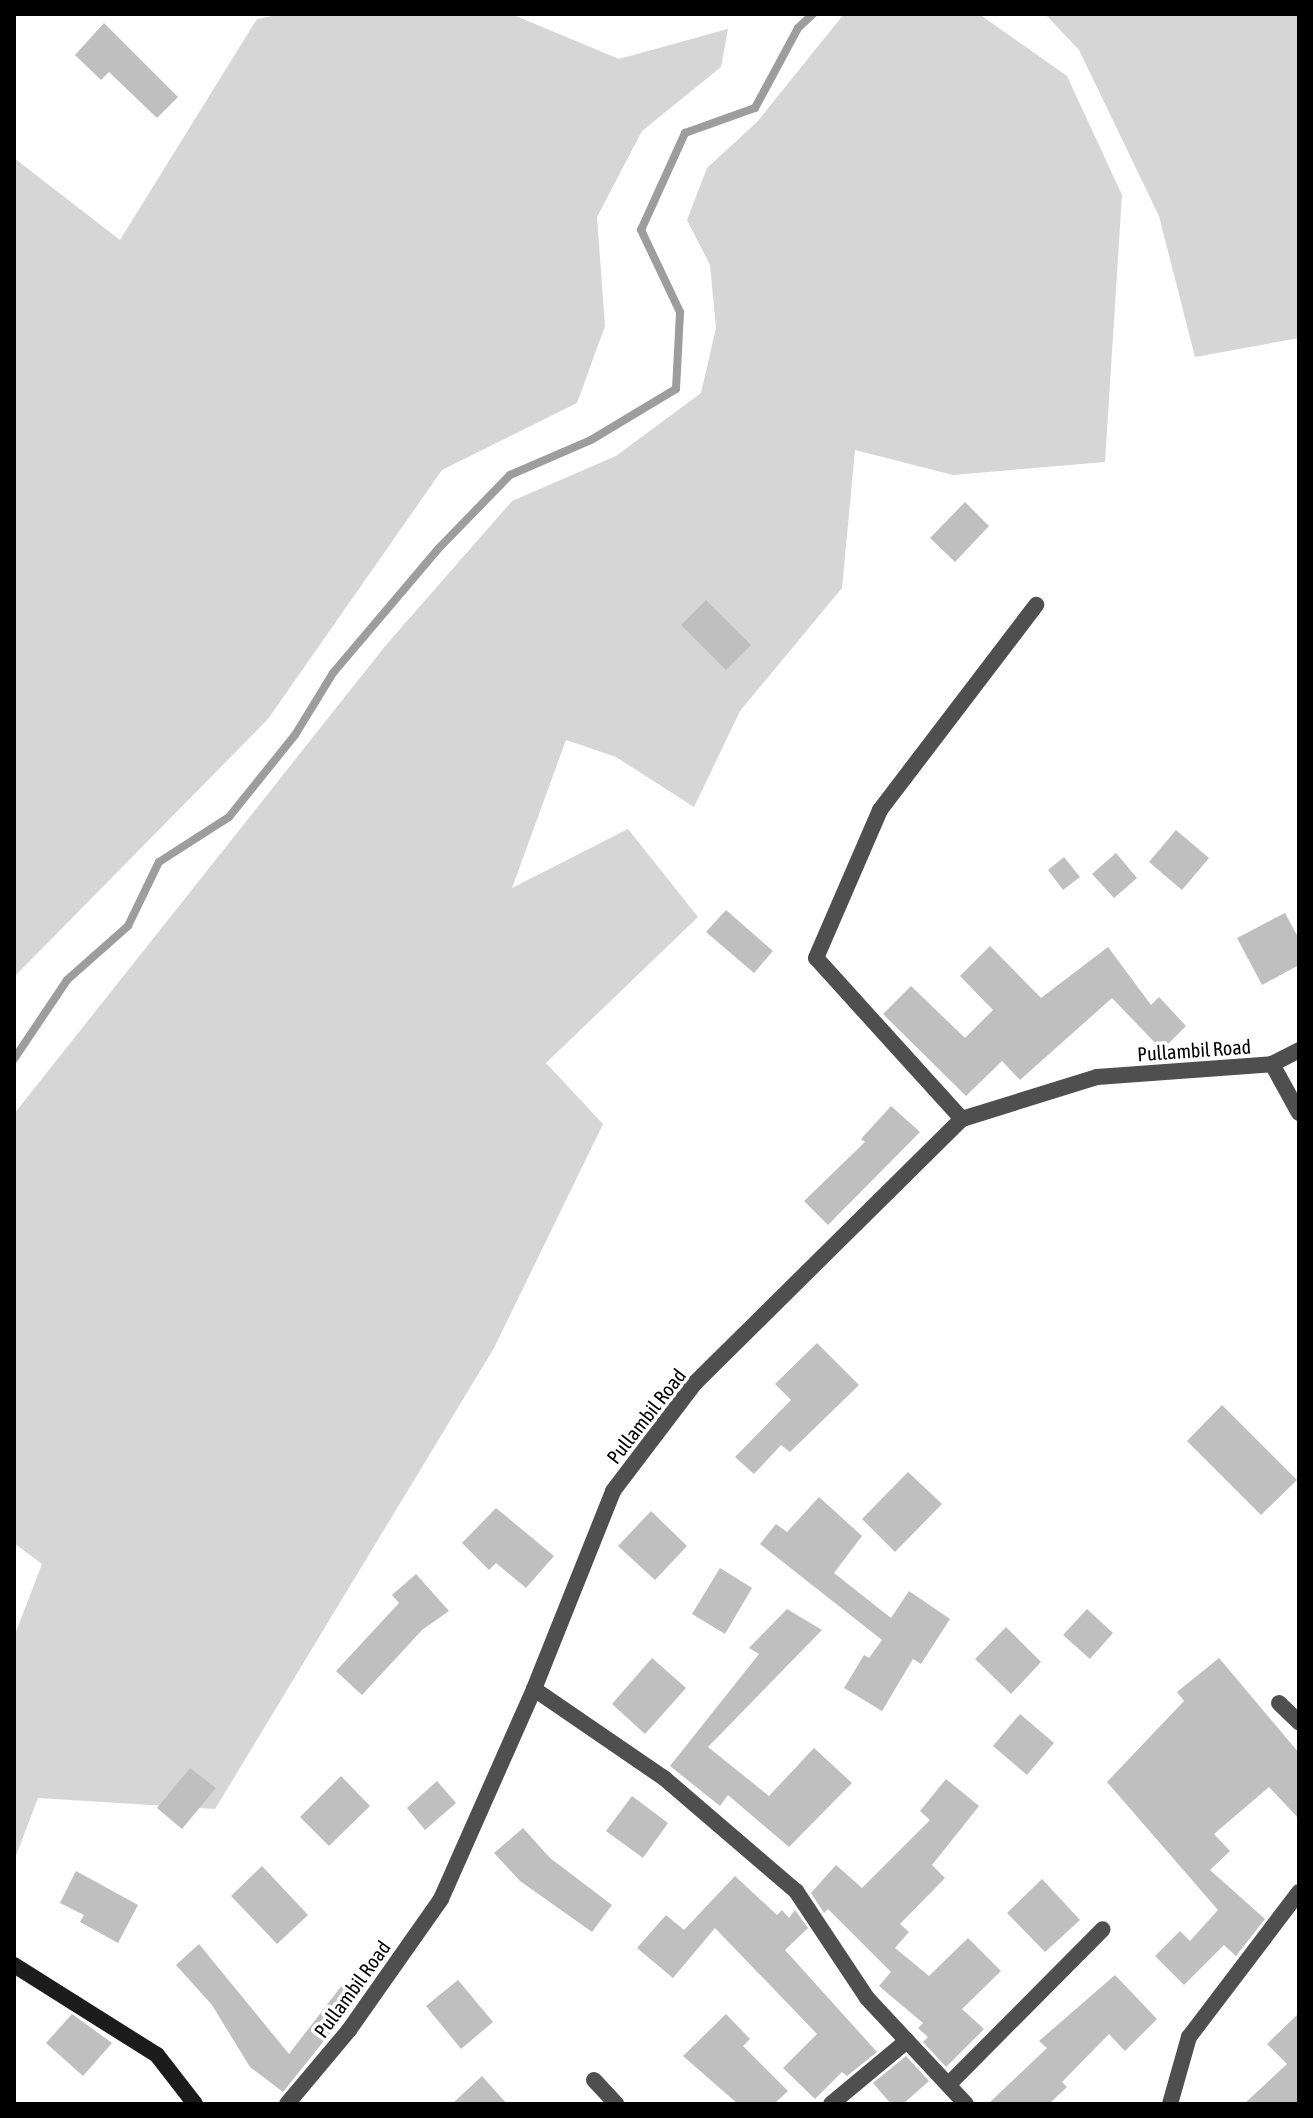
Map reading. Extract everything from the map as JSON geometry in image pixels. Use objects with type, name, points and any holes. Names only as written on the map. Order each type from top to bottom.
[{"type":"street","points":[[962,1119],[816,958],[880,810],[1036,605]]},
{"type":"street","name":"Pullambil Road","points":[[287,2104],[349,2030],[441,1899],[534,1689],[613,1491],[695,1383],[962,1119],[1097,1077],[1272,1064],[1299,1050]]},
{"type":"street","points":[[1272,1064],[1299,1113]]},
{"type":"street","points":[[534,1689],[664,1778],[796,1891],[867,1998],[966,2104]]},
{"type":"street","points":[[1279,1703],[1299,1722]]},
{"type":"street","points":[[1170,2104],[1189,2037],[1299,1892]]},
{"type":"street","points":[[949,2084],[1103,1929]]},
{"type":"street","points":[[14,1965],[157,2055],[195,2104]]},
{"type":"street","points":[[831,2104],[907,2041]]},
{"type":"street","points":[[594,2080],[616,2104]]},
{"type":"shaded area","points":[[282,14],[511,14],[619,59],[728,29],[721,67],[642,131],[597,217],[605,326],[577,403],[442,470],[268,719],[14,977],[14,158],[120,240],[257,19]]},
{"type":"shaded area","points":[[844,14],[979,14],[1067,76],[1122,195],[1105,462],[953,475],[855,450],[842,588],[740,711],[694,807],[616,757],[566,740],[512,888],[628,829],[698,917],[546,1063],[603,1124],[494,1348],[215,1809],[38,1798],[14,1861],[14,1637],[42,1564],[14,1543],[14,1114],[386,645],[512,501],[616,456],[701,393],[716,328],[710,265],[687,220],[707,168],[757,122]]},
{"type":"shaded area","points":[[1045,14],[1299,14],[1299,338],[1195,357],[1159,216],[1079,50]]},
{"type":"building","points":[[104,23],[178,97],[157,118],[109,72],[101,80],[75,55]]},
{"type":"building","points":[[965,502],[989,526],[955,562],[930,538]]},
{"type":"building","points":[[706,600],[751,645],[726,670],[681,625]]},
{"type":"building","points":[[1176,830],[1209,858],[1182,890],[1149,862]]},
{"type":"building","points":[[1116,853],[1137,878],[1114,898],[1092,874]]},
{"type":"building","points":[[1064,857],[1080,877],[1063,890],[1048,870]]},
{"type":"building","points":[[726,910],[773,951],[754,973],[706,932]]},
{"type":"building","points":[[1285,913],[1299,939],[1299,965],[1262,985],[1237,938]]},
{"type":"building","points":[[990,946],[1041,998],[1108,947],[1151,1005],[1159,997],[1186,1026],[1162,1050],[1112,998],[1020,1080],[1002,1061],[966,1096],[883,1014],[911,986],[965,1038],[993,1010],[960,976]]},
{"type":"building","points":[[891,1106],[920,1132],[828,1225],[804,1201],[865,1142],[861,1139]]},
{"type":"building","points":[[817,1343],[859,1385],[790,1452],[781,1445],[754,1474],[735,1457],[791,1400],[775,1384]]},
{"type":"building","points":[[1222,1405],[1297,1480],[1261,1515],[1187,1441]]},
{"type":"building","points":[[908,1472],[942,1504],[895,1552],[862,1519]]},
{"type":"building","points":[[819,1497],[862,1536],[834,1573],[891,1618],[909,1591],[950,1619],[921,1664],[913,1659],[882,1711],[844,1688],[864,1655],[869,1658],[882,1640],[760,1544],[776,1524],[787,1532]]},
{"type":"building","points":[[496,1508],[554,1556],[526,1588],[496,1563],[489,1570],[462,1543]]},
{"type":"building","points":[[651,1511],[687,1546],[655,1580],[618,1546]]},
{"type":"building","points":[[720,1568],[752,1588],[725,1634],[692,1614]]},
{"type":"building","points":[[416,1574],[449,1611],[422,1630],[362,1695],[336,1671],[399,1603],[392,1595]]},
{"type":"building","points":[[787,1609],[822,1630],[708,1747],[769,1796],[814,1748],[852,1783],[789,1847],[728,1795],[720,1806],[670,1766],[759,1654],[749,1648]]},
{"type":"building","points":[[1087,1609],[1113,1633],[1090,1659],[1063,1635]]},
{"type":"building","points":[[1006,1627],[1041,1662],[1011,1694],[975,1659]]},
{"type":"building","points":[[652,1658],[686,1688],[645,1734],[612,1704]]},
{"type":"building","points":[[1219,1658],[1299,1753],[1299,1819],[1269,1787],[1214,1834],[1230,1851],[1210,1870],[1265,1919],[1236,1956],[1224,1945],[1184,1985],[1155,1956],[1180,1931],[1190,1941],[1218,1910],[1107,1782],[1184,1701],[1177,1692]]},
{"type":"building","points":[[1020,1714],[1054,1743],[1027,1775],[993,1746]]},
{"type":"building","points":[[190,1768],[216,1788],[182,1829],[157,1808]]},
{"type":"building","points":[[341,1776],[370,1806],[329,1846],[300,1817]]},
{"type":"building","points":[[946,1779],[979,1806],[932,1865],[945,1878],[900,1924],[909,1932],[895,1948],[929,1976],[968,1938],[1001,1971],[962,2009],[984,2029],[946,2067],[923,2042],[928,2037],[918,2028],[923,2023],[879,1986],[891,1972],[828,1909],[824,1913],[811,1893],[836,1865],[862,1888],[930,1820],[920,1811]]},
{"type":"building","points":[[437,1781],[456,1803],[425,1830],[407,1808]]},
{"type":"building","points":[[632,1796],[668,1823],[643,1858],[606,1831]]},
{"type":"building","points":[[523,1828],[550,1858],[612,1905],[592,1932],[520,1881],[494,1853]]},
{"type":"building","points":[[262,1866],[308,1915],[277,1944],[231,1896]]},
{"type":"building","points":[[76,1871],[138,1905],[118,1943],[80,1922],[84,1915],[60,1903]]},
{"type":"building","points":[[735,1876],[777,1915],[782,1910],[789,1918],[795,1910],[808,1928],[785,1950],[877,2052],[847,2076],[842,2072],[815,2099],[783,2068],[817,2034],[715,1928],[673,1978],[637,1948],[666,1915],[684,1930]]},
{"type":"building","points":[[1042,1879],[1080,1920],[1045,1952],[1007,1913]]},
{"type":"building","points":[[199,1944],[289,2054],[343,1984],[359,1997],[283,2092],[250,2067],[212,2005],[176,1965]]},
{"type":"building","points":[[1115,1975],[1157,2019],[1125,2051],[1109,2034],[1062,2082],[1067,2087],[1049,2104],[988,2104],[1047,2048],[1039,2041]]},
{"type":"building","points":[[458,1980],[493,2022],[461,2049],[426,2006]]},
{"type":"building","points":[[1299,2013],[1299,2104],[1244,2104],[1287,2064],[1267,2044]]},
{"type":"building","points":[[72,2014],[112,2043],[83,2076],[46,2043]]},
{"type":"building","points":[[726,2014],[750,2039],[743,2046],[788,2091],[774,2104],[738,2104],[683,2056]]},
{"type":"building","points":[[906,2056],[929,2081],[903,2104],[891,2104],[873,2083]]},
{"type":"building","points":[[482,2076],[507,2104],[452,2104]]},
{"type":"waterway","points":[[14,1059],[67,980],[128,926],[159,862],[229,817],[295,735],[333,673],[439,548],[510,475],[591,440],[676,389],[680,312],[641,230],[685,133],[755,108],[798,28],[813,14]]}]
